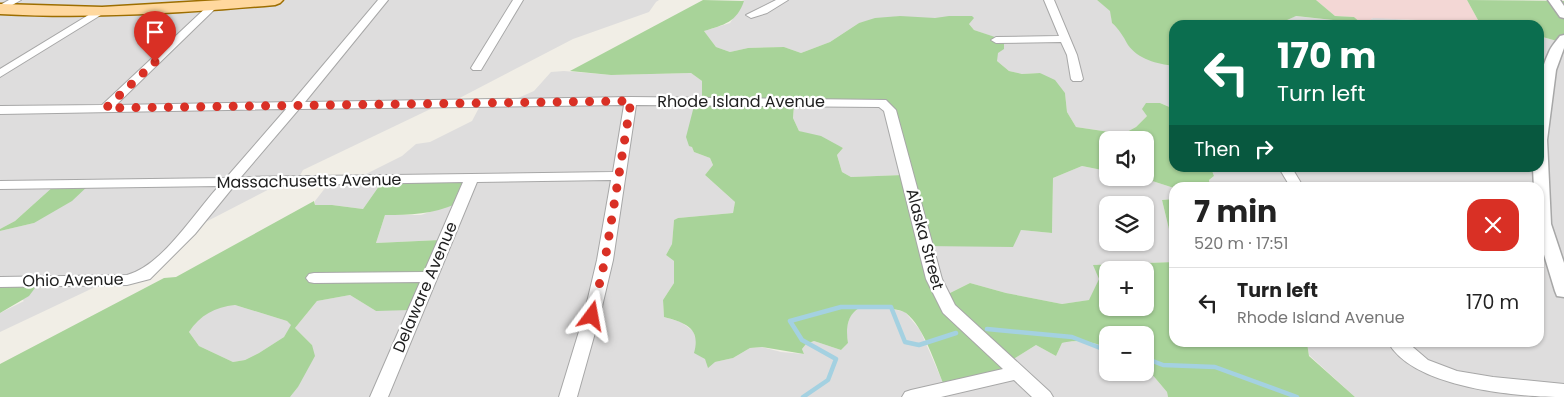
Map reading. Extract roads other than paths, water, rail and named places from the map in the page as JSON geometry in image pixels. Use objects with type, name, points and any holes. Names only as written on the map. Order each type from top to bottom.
[{"type":"main road","points":[[0,9],[48,12],[276,0]]},
{"type":"street","points":[[0,9],[16,0]]},
{"type":"street","points":[[230,182],[384,0]]},
{"type":"street","points":[[477,68],[518,0]]},
{"type":"street","points":[[751,14],[763,11],[783,0]]},
{"type":"street","points":[[1049,0],[1074,64],[1077,79]]},
{"type":"street","points":[[1554,0],[1564,14]]},
{"type":"street","points":[[106,108],[215,4]]},
{"type":"street","points":[[0,74],[100,10]]},
{"type":"street","points":[[996,40],[1065,39]]},
{"type":"street","points":[[1544,69],[1564,40]]},
{"type":"street","points":[[568,397],[592,316],[605,260],[631,101]]},
{"type":"street","name":"Rhode Island Avenue","points":[[0,110],[631,101],[882,104]]},
{"type":"street","name":"Alaska Street","points":[[882,104],[890,110],[934,278],[940,294],[949,309],[1044,397]]},
{"type":"street","name":"Massachusetts Avenue","points":[[0,185],[618,176]]},
{"type":"street","name":"Delaware Avenue","points":[[379,397],[472,177]]},
{"type":"street","name":"Ohio Avenue","points":[[0,282],[127,280],[145,275],[165,258],[190,231],[230,182]]},
{"type":"street","points":[[1544,226],[1560,264],[1564,291]]},
{"type":"street","points":[[314,278],[429,277]]},
{"type":"street","points":[[1402,347],[1425,366],[1442,373],[1496,383],[1564,392]]},
{"type":"street","points":[[911,397],[1018,372]]},
{"type":"waterway","points":[[803,397],[828,380],[836,359],[802,340],[790,321],[841,307],[891,307],[905,342],[919,345],[956,333]]},
{"type":"waterway","points":[[987,329],[1072,337],[1099,348]]},
{"type":"waterway","points":[[1154,362],[1163,365],[1215,367],[1297,397]]}]
